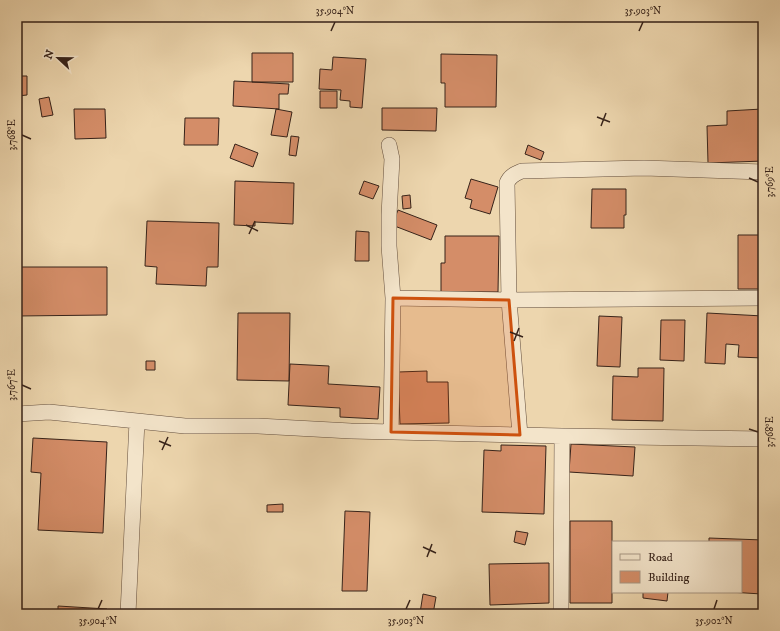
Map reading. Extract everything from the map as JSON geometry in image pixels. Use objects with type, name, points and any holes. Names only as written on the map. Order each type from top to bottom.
[{"type":"street","points":[[389,145],[392,159],[389,246],[393,298],[391,432]]},
{"type":"street","points":[[520,435],[510,300],[507,183],[509,179],[522,171],[644,168],[763,172]]},
{"type":"street","points":[[393,298],[510,300],[763,298]]},
{"type":"street","points":[[17,414],[49,412],[185,426],[258,426],[351,431],[763,439]]},
{"type":"street","points":[[128,614],[137,421]]},
{"type":"street","points":[[561,614],[562,436]]},
{"type":"highlighted area","points":[[393,298],[509,300],[520,435],[391,432]]},
{"type":"building","points":[[252,53],[293,53],[293,82],[252,82]]},
{"type":"building","points":[[441,54],[497,55],[496,107],[445,107],[445,83],[441,83]]},
{"type":"building","points":[[333,57],[366,59],[362,108],[350,107],[350,101],[340,100],[341,90],[319,89],[320,69],[332,70]]},
{"type":"building","points":[[17,76],[27,76],[27,95],[17,96]]},
{"type":"building","points":[[234,81],[289,84],[288,94],[279,94],[279,109],[233,106]]},
{"type":"building","points":[[320,91],[337,91],[337,108],[320,108]]},
{"type":"building","points":[[49,97],[53,115],[42,117],[39,99]]},
{"type":"building","points":[[382,108],[437,108],[436,131],[382,130]]},
{"type":"building","points":[[74,109],[105,109],[106,138],[75,139]]},
{"type":"building","points":[[276,109],[292,112],[287,137],[271,135]]},
{"type":"building","points":[[762,109],[763,161],[708,163],[707,126],[727,125],[727,111]]},
{"type":"building","points":[[185,118],[219,118],[218,145],[184,145]]},
{"type":"building","points":[[291,136],[299,137],[296,156],[289,155]]},
{"type":"building","points":[[235,144],[258,153],[253,167],[230,158]]},
{"type":"building","points":[[528,145],[544,152],[541,160],[525,154]]},
{"type":"building","points":[[471,179],[498,187],[490,214],[470,208],[472,200],[465,198]]},
{"type":"building","points":[[235,181],[294,183],[293,224],[255,222],[255,226],[234,225]]},
{"type":"building","points":[[364,181],[379,186],[373,199],[359,194]]},
{"type":"building","points":[[592,189],[626,189],[626,215],[624,215],[624,228],[591,228]]},
{"type":"building","points":[[410,195],[411,208],[403,209],[402,196]]},
{"type":"building","points":[[398,210],[437,225],[431,240],[392,225]]},
{"type":"building","points":[[147,221],[219,223],[218,267],[207,267],[206,286],[156,284],[157,267],[145,266]]},
{"type":"building","points":[[356,231],[369,232],[369,261],[355,261]]},
{"type":"building","points":[[738,235],[763,235],[763,289],[738,289]]},
{"type":"building","points":[[445,236],[499,236],[498,292],[441,292],[441,263],[445,263]]},
{"type":"building","points":[[17,267],[107,267],[107,315],[17,316]]},
{"type":"building","points":[[238,313],[290,313],[289,381],[237,380]]},
{"type":"building","points":[[707,313],[763,316],[763,358],[738,357],[739,345],[726,344],[725,364],[705,363]]},
{"type":"building","points":[[599,316],[622,317],[620,367],[597,366]]},
{"type":"building","points":[[661,320],[685,320],[684,361],[660,360]]},
{"type":"building","points":[[146,361],[155,361],[155,370],[146,370]]},
{"type":"building","points":[[290,364],[329,366],[328,384],[380,387],[378,419],[340,417],[340,408],[288,405]]},
{"type":"building","points":[[638,368],[664,368],[663,421],[612,420],[613,376],[638,377]]},
{"type":"building","points":[[427,371],[427,382],[448,382],[449,423],[400,424],[398,372]]},
{"type":"building","points":[[33,438],[107,442],[103,533],[38,530],[41,473],[31,472]]},
{"type":"building","points":[[571,444],[635,447],[633,476],[569,472]]},
{"type":"building","points":[[501,445],[546,446],[544,514],[482,512],[484,450],[501,451]]},
{"type":"building","points":[[283,504],[283,512],[267,512],[267,505]]},
{"type":"building","points":[[345,511],[370,512],[367,591],[342,591]]},
{"type":"building","points":[[570,521],[612,521],[612,603],[570,603]]},
{"type":"building","points":[[516,531],[528,533],[525,545],[514,542]]},
{"type":"building","points":[[709,538],[763,540],[762,594],[742,593],[742,541],[709,541]]},
{"type":"building","points":[[549,563],[549,603],[490,605],[489,564]]},
{"type":"building","points":[[643,593],[668,593],[667,601],[643,598]]},
{"type":"building","points":[[423,594],[436,597],[433,614],[420,613]]},
{"type":"building","points":[[58,606],[107,609],[106,614],[58,614]]}]
